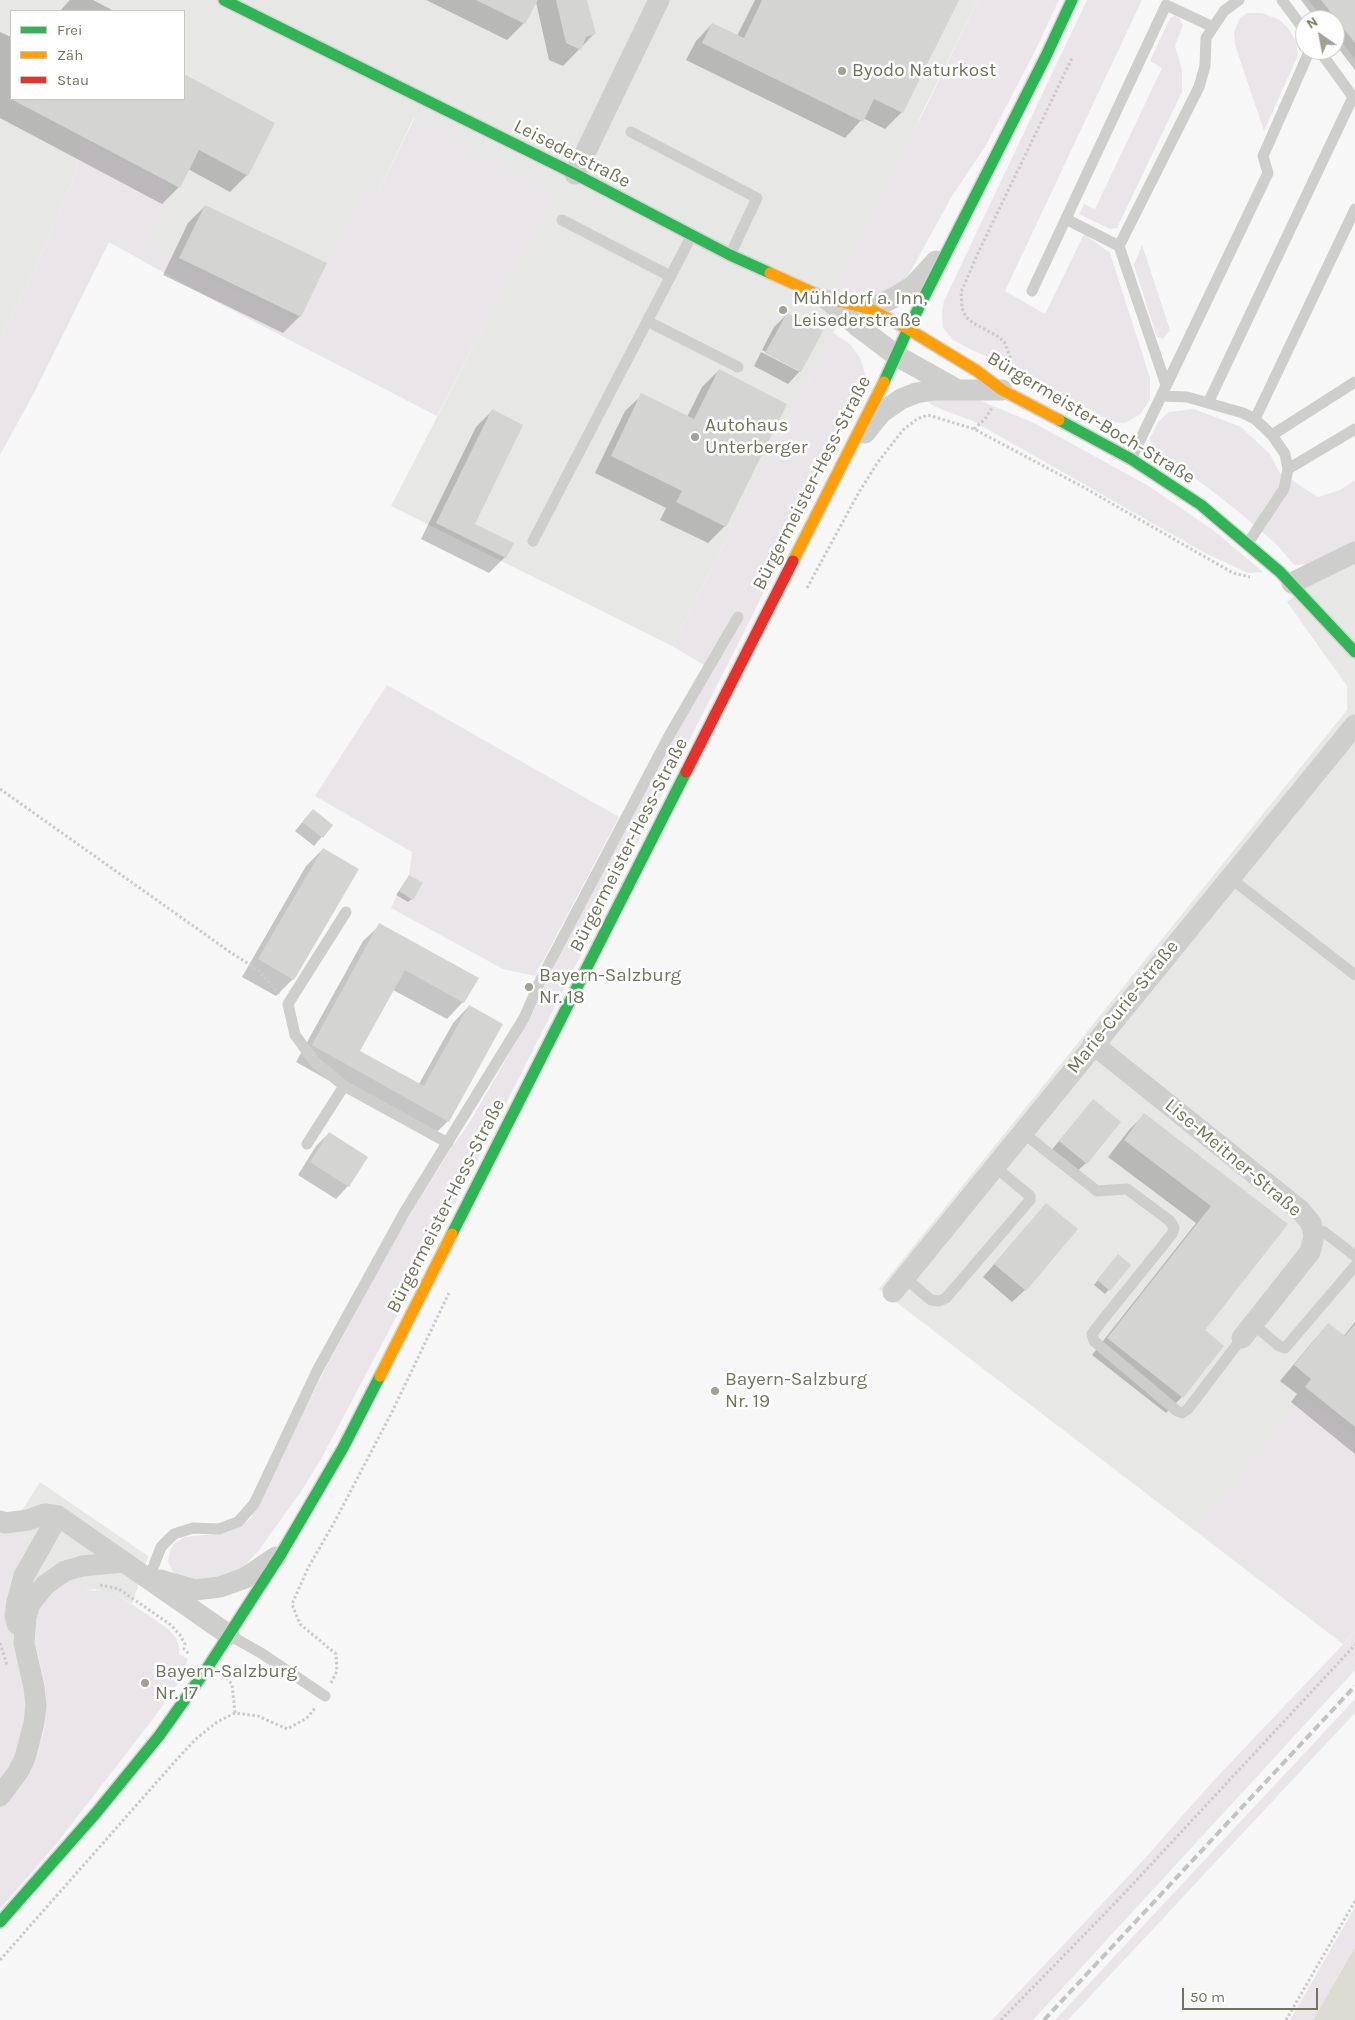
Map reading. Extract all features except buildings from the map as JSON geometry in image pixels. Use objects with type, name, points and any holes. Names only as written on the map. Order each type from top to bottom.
[{"type":"main road","name":"Leisederstraße","points":[[224,0],[575,174],[730,255],[826,298],[870,308],[908,329]]},
{"type":"main road","name":"Bürgermeister-Hess-Straße","points":[[0,1922],[102,1806],[159,1736],[229,1635],[281,1554],[343,1448],[897,356],[908,329],[1029,92],[1072,0]]},
{"type":"main road","name":"Bürgermeister-Boch-Straße","points":[[908,329],[978,371],[1002,390],[1131,459],[1201,505],[1248,543],[1286,578],[1355,652]]},
{"type":"street","points":[[575,174],[659,0]]},
{"type":"street","points":[[870,308],[895,297],[913,286],[952,245]]},
{"type":"street","points":[[826,298],[856,325],[897,356],[956,389]]},
{"type":"street","points":[[846,456],[881,413],[901,399],[916,393],[934,390],[1002,390]]},
{"type":"street","points":[[1286,578],[1355,552]]},
{"type":"street","name":"Marie-Curie-Straße","points":[[899,1285],[1229,877],[1355,725]]},
{"type":"street","name":"Lise-Meitner-Straße","points":[[1094,1044],[1300,1210],[1311,1224],[1313,1243],[1310,1252],[1248,1331]]},
{"type":"street","points":[[0,1520],[5,1523],[28,1520],[45,1514],[58,1516],[229,1635]]},
{"type":"street","points":[[0,1796],[18,1772],[25,1758],[34,1723],[36,1705],[24,1643],[18,1630],[15,1616],[20,1589],[29,1566],[58,1516]]},
{"type":"street","points":[[149,1578],[195,1590],[220,1587],[245,1578],[281,1554]]},
{"type":"street","points":[[24,1643],[26,1617],[30,1604],[37,1594],[54,1578],[65,1571],[82,1566],[123,1562]]},
{"type":"lane","points":[[1164,390],[1119,246],[1199,88],[1205,66],[1206,38],[1224,11],[1239,0]]},
{"type":"lane","points":[[1282,0],[1295,18]]},
{"type":"lane","points":[[1032,291],[1166,5],[1213,27]]},
{"type":"lane","points":[[1131,459],[1268,174],[1262,156],[1305,60]]},
{"type":"lane","points":[[1208,403],[1354,98],[1326,60]]},
{"type":"lane","points":[[631,132],[757,198],[730,255]]},
{"type":"lane","points":[[1256,419],[1355,209]]},
{"type":"lane","points":[[1066,219],[1119,246]]},
{"type":"lane","points":[[562,220],[670,276]]},
{"type":"lane","points":[[533,541],[692,235]]},
{"type":"lane","points":[[647,321],[738,367]]},
{"type":"lane","points":[[1272,435],[1355,382]]},
{"type":"lane","points":[[1164,390],[1243,413],[1256,419],[1272,435],[1285,454],[1288,469],[1284,489],[1248,543]]},
{"type":"lane","points":[[1288,469],[1355,429]]},
{"type":"lane","points":[[149,1578],[161,1548],[174,1534],[194,1528],[219,1529],[238,1522],[254,1504],[317,1371],[404,1213],[524,1018],[547,969],[670,734],[738,617]]},
{"type":"lane","points":[[1229,877],[1355,975]]},
{"type":"lane","points":[[346,912],[288,1004],[295,1035],[315,1062],[344,1086],[448,1143]]},
{"type":"lane","points":[[307,1144],[344,1086]]},
{"type":"lane","points":[[1022,1132],[1098,1191],[1127,1188],[1170,1221],[1174,1228],[1172,1234],[1092,1334],[1094,1341],[1176,1412],[1182,1413],[1188,1409],[1248,1331],[1285,1348],[1355,1266]]},
{"type":"lane","points":[[899,1285],[931,1300],[939,1301],[946,1298],[1030,1200],[1030,1196],[994,1166]]},
{"type":"lane","points":[[1312,1230],[1324,1232],[1355,1256]]},
{"type":"lane","points":[[229,1635],[261,1653],[325,1696]]},
{"type":"path","points":[[1002,390],[1009,368],[1009,350],[1000,337],[973,324],[966,317],[962,308],[961,292],[1072,58]]},
{"type":"path","points":[[802,596],[859,492],[878,462],[903,430],[916,420],[928,415],[974,428],[1083,487],[1233,573],[1254,578],[1286,578]]},
{"type":"path","points":[[0,789],[258,970],[288,1004]]},
{"type":"path","points":[[0,1960],[178,1758],[217,1722],[235,1713],[258,1716],[287,1729],[307,1718],[325,1696],[337,1671],[336,1654],[300,1624],[292,1604],[308,1568],[392,1412],[450,1292]]},
{"type":"path","points":[[75,1568],[88,1584],[118,1589],[171,1625],[180,1635],[187,1652],[232,1684],[235,1713]]},
{"type":"path","points":[[0,1643],[10,1672]]},
{"type":"path","points":[[1002,2020],[1118,1900],[1355,1645]]},
{"type":"path","points":[[1286,2020],[1355,1902]]},
{"type":"shaded area","points":[[0,0],[978,0],[921,115],[846,308],[672,646],[391,506],[553,193],[414,117],[379,191],[368,188],[300,323],[142,245],[171,188],[84,142],[72,184],[32,275],[0,339]]},
{"type":"shaded area","points":[[978,0],[1059,0],[985,147],[952,196],[907,278],[876,296],[836,292]]},
{"type":"shaded area","points":[[1087,0],[1142,0],[1005,291],[1045,314],[1084,234],[1110,253],[1150,378],[1150,400],[1140,414],[1125,423],[1112,422],[1017,369],[972,350],[953,340],[943,328],[942,312],[944,301]]},
{"type":"shaded area","points":[[1308,0],[1355,0],[1355,59],[1345,46],[1345,10],[1316,10]]},
{"type":"shaded area","points":[[1247,13],[1262,13],[1280,20],[1289,29],[1295,40],[1296,60],[1264,131],[1235,45],[1234,32],[1240,18]]},
{"type":"shaded area","points":[[1175,16],[1179,18],[1183,25],[1175,46],[1182,70],[1182,92],[1117,228],[1110,229],[1079,214],[1084,204],[1095,209],[1162,68],[1150,61],[1170,18]]},
{"type":"shaded area","points":[[415,117],[554,193],[437,416],[220,304],[109,242],[34,393],[0,455],[0,339],[32,275],[72,184],[84,142],[171,188],[143,245],[300,323],[368,187],[379,191]]},
{"type":"shaded area","points":[[1142,245],[1170,330],[1163,339],[1157,337],[1134,265]]},
{"type":"shaded area","points":[[833,333],[850,344],[861,359],[865,375],[859,392],[753,614],[436,1242],[320,1461],[300,1493],[259,1550],[242,1569],[206,1583],[177,1575],[168,1562],[170,1550],[176,1542],[185,1537],[225,1533],[240,1527],[251,1518],[325,1369],[404,1224],[471,1120],[533,1012],[558,957],[704,665],[672,646]]},
{"type":"shaded area","points":[[974,398],[1034,423],[1147,485],[1213,530],[1263,572],[1248,573],[1203,552],[973,421],[932,405],[926,399]]},
{"type":"shaded area","points":[[1194,409],[1241,427],[1270,454],[1279,472],[1318,497],[1340,490],[1355,480],[1355,543],[1314,564],[1294,565],[1276,544],[1240,513],[1151,447],[1150,438],[1159,421],[1169,412]]},
{"type":"shaded area","points":[[1355,558],[1355,1632],[1343,1644],[879,1289],[1347,710],[1347,686],[1287,602],[1318,579]]},
{"type":"shaded area","points":[[387,685],[619,817],[535,976],[503,969],[391,908],[399,891],[413,899],[423,884],[409,875],[412,852],[315,796]]},
{"type":"shaded area","points":[[1304,1396],[1355,1436],[1355,1626],[1342,1639],[1197,1529]]},
{"type":"shaded area","points":[[40,1482],[148,1556],[132,1604],[116,1594],[94,1589],[85,1590],[34,1631],[37,1654],[45,1686],[46,1705],[41,1744],[35,1763],[27,1777],[0,1814],[0,1512],[15,1514],[21,1512]]},
{"type":"shaded area","points":[[21,1531],[25,1534],[29,1550],[7,1615],[6,1628],[7,1637],[20,1677],[23,1695],[23,1723],[15,1751],[0,1777],[0,1546],[6,1536]]},
{"type":"shaded area","points":[[77,1579],[85,1590],[105,1591],[116,1594],[168,1629],[176,1638],[179,1654],[188,1659],[176,1687],[156,1715],[57,1843],[0,1909],[0,1814],[35,1763],[45,1724],[45,1686],[35,1642],[36,1620],[40,1609],[52,1593],[69,1581]]},
{"type":"shaded area","points":[[1355,1632],[1355,1670],[1033,2020],[992,2020],[1138,1866],[1214,1780]]},
{"type":"shaded area","points":[[1355,1699],[1355,1713],[1068,2020],[1055,2020]]},
{"type":"shaded area","points":[[1355,1907],[1355,1947],[1313,2020],[1290,2020]]},
{"type":"shaded area","points":[[1355,1947],[1355,2020],[1313,2020]]},
{"type":"railway","points":[[1044,2020],[1355,1686]]},
{"type":"traffic: fast","points":[[224,0],[575,174],[730,255],[770,273]]},
{"type":"traffic: fast","points":[[884,382],[908,329],[1046,56],[1072,0]]},
{"type":"traffic: fast","points":[[1059,420],[1131,459],[1201,505],[1280,572],[1355,652]]},
{"type":"traffic: fast","points":[[452,1234],[686,772]]},
{"type":"traffic: fast","points":[[0,1922],[96,1813],[159,1736],[208,1667],[281,1554],[343,1448],[380,1376]]},
{"type":"traffic: slow","points":[[770,273],[825,298],[870,309],[908,329],[977,371],[1002,390],[1059,420]]},
{"type":"traffic: slow","points":[[793,561],[884,382]]},
{"type":"traffic: slow","points":[[380,1376],[452,1234]]},
{"type":"traffic: jam","points":[[686,772],[793,561]]},
{"type":"place","name":"Byodo Naturkost","points":[[842,71]]},
{"type":"place","name":"Mühldorf a. Inn, Leisederstraße","points":[[783,310]]},
{"type":"place","name":"Autohaus Unterberger","points":[[695,437]]},
{"type":"place","name":"Bayern-Salzburg Nr. 18","points":[[529,987]]},
{"type":"place","name":"Bayern-Salzburg Nr. 19","points":[[715,1391]]},
{"type":"place","name":"Bayern-Salzburg Nr. 17","points":[[145,1683]]}]
